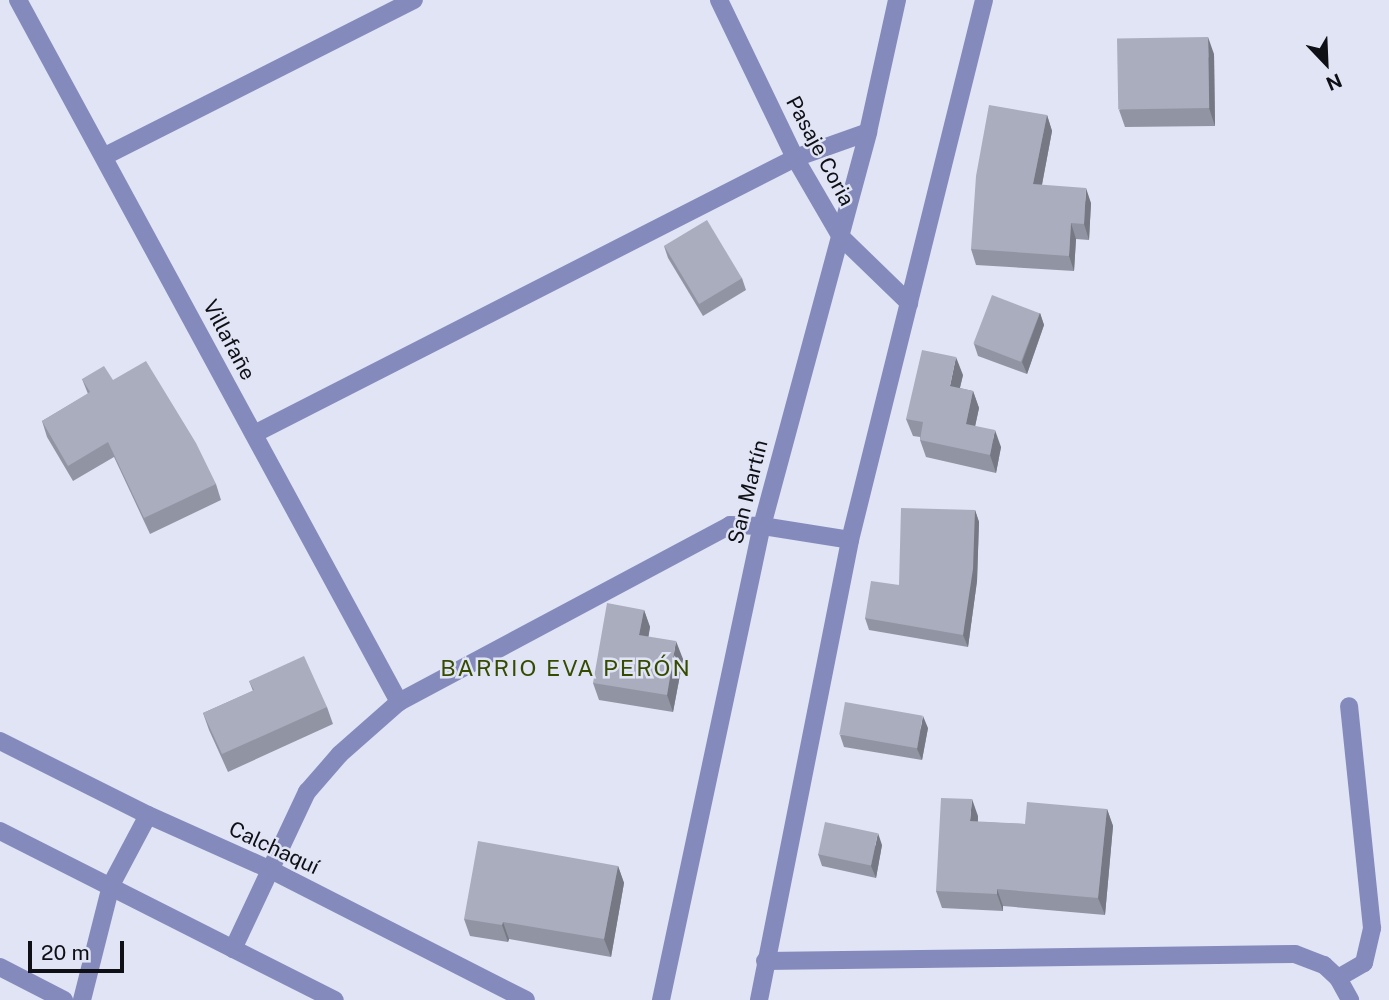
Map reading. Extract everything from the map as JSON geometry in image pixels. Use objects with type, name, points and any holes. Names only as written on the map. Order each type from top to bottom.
[{"type":"street","name":"Villafañe","points":[[18,0],[399,702]]},
{"type":"street","points":[[105,156],[414,0]]},
{"type":"street","name":"Pasaje Coria","points":[[719,0],[795,158],[841,237],[909,303]]},
{"type":"street","name":"San Martín","points":[[660,1000],[762,526],[868,132],[897,0]]},
{"type":"street","points":[[759,1000],[850,540],[984,0]]},
{"type":"street","points":[[254,434],[795,158],[868,132]]},
{"type":"street","points":[[233,949],[307,792],[340,754],[399,702],[730,525],[762,526],[850,540]]},
{"type":"street","points":[[1338,978],[1364,963],[1372,928],[1349,706]]},
{"type":"street","name":"Calchaquí","points":[[0,741],[148,815],[271,870],[526,1000]]},
{"type":"street","points":[[82,1000],[111,885],[148,815]]},
{"type":"street","points":[[0,831],[335,1000]]},
{"type":"street","points":[[765,961],[1295,954],[1324,965],[1338,978],[1350,1000]]},
{"type":"street","points":[[0,967],[64,1000]]},
{"type":"building","points":[[1208,37],[1209,108],[1118,110],[1117,39]]},
{"type":"building","points":[[989,105],[1047,115],[1033,184],[1086,188],[1084,224],[1071,223],[1069,256],[971,249],[976,176]]},
{"type":"building","points":[[707,220],[742,278],[699,304],[664,246]]},
{"type":"building","points":[[992,295],[1040,313],[1021,362],[973,344]]},
{"type":"building","points":[[922,350],[956,357],[950,386],[973,391],[966,424],[995,430],[990,455],[920,440],[923,422],[906,419]]},
{"type":"building","points":[[146,361],[196,443],[216,484],[144,518],[108,442],[68,466],[42,421],[90,392],[82,379],[104,366],[113,380]]},
{"type":"building","points":[[901,508],[975,510],[973,569],[963,635],[865,618],[871,581],[899,585]]},
{"type":"building","points":[[607,603],[644,610],[639,635],[676,641],[667,695],[593,683]]},
{"type":"building","points":[[304,656],[327,707],[222,754],[203,713],[254,690],[249,681]]},
{"type":"building","points":[[845,702],[923,716],[917,748],[839,734]]},
{"type":"building","points":[[941,798],[972,799],[970,821],[1025,824],[1027,802],[1107,809],[1098,898],[997,889],[997,894],[936,891]]},
{"type":"building","points":[[825,822],[878,833],[871,866],[818,854]]},
{"type":"building","points":[[478,841],[618,866],[604,939],[503,922],[502,925],[464,919]]},
{"type":"district","name":"BARRIO EVA PERÓN","points":[[566,668]]}]
